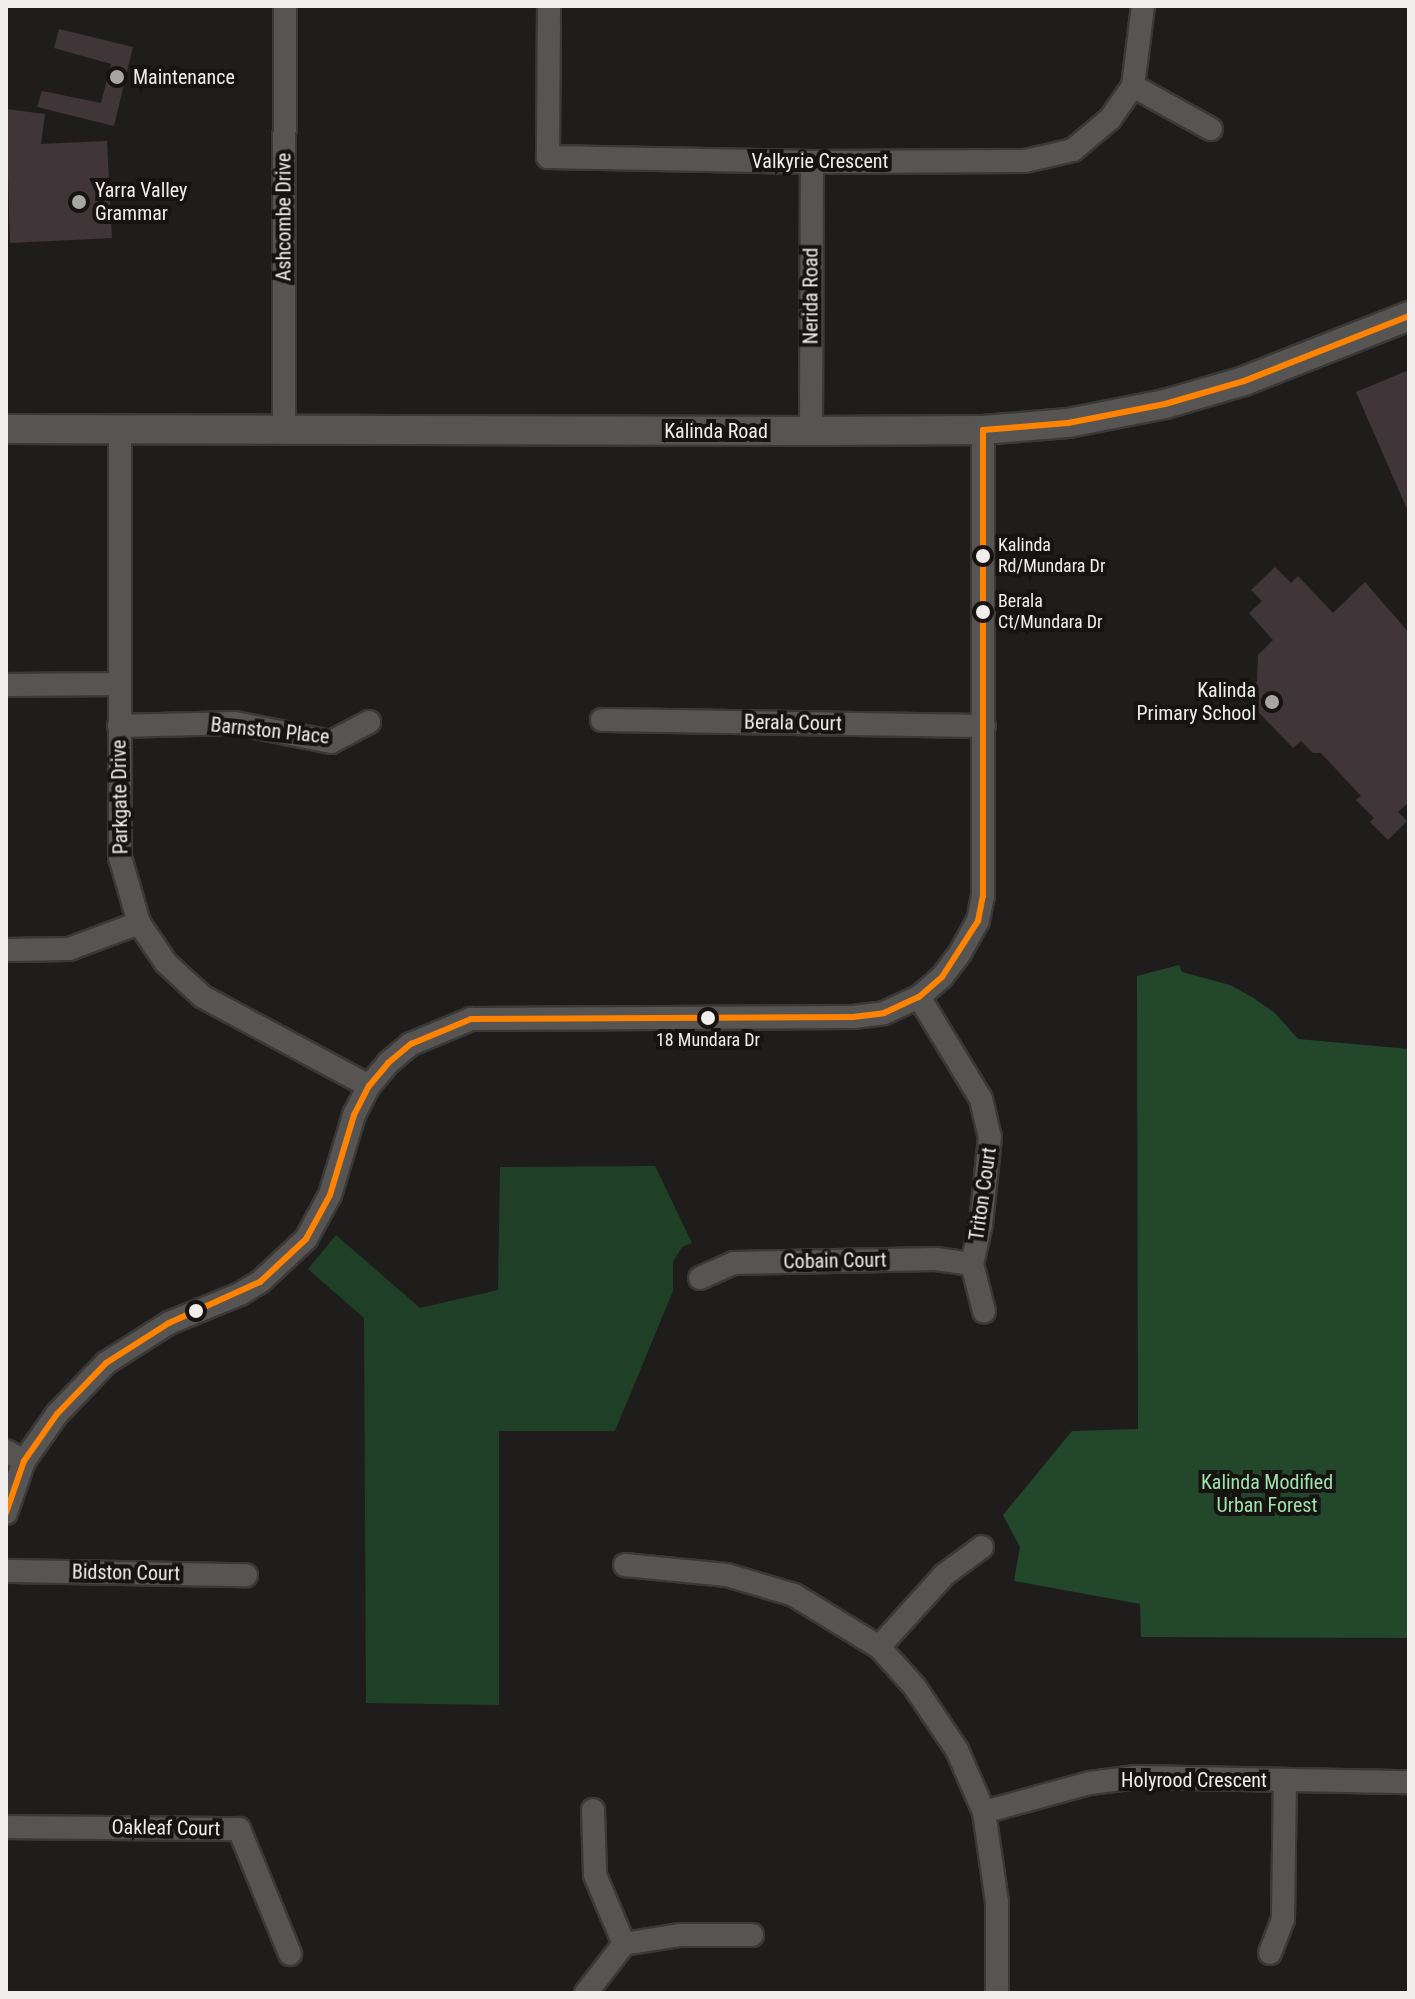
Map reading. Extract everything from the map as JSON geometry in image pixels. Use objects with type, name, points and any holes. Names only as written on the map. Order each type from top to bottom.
[{"type":"street","name":"Ashcombe Drive","points":[[284,429],[285,6]]},
{"type":"street","name":"Valkyrie Crescent","points":[[549,6],[548,157],[812,162],[1025,161],[1073,150],[1110,119],[1133,86],[1143,6]]},
{"type":"street","points":[[1133,86],[1211,129]]},
{"type":"street","name":"Nerida Road","points":[[811,431],[812,162]]},
{"type":"street","name":"Kalinda Road","points":[[6,429],[983,430],[1068,423],[1165,404],[1244,381],[1409,316]]},
{"type":"street","name":"Parkgate Drive","points":[[120,429],[117,684],[120,857],[139,923],[166,963],[203,997],[369,1086]]},
{"type":"street","points":[[6,1513],[15,1456],[106,1363],[169,1323],[240,1294],[260,1282],[306,1239],[330,1195],[354,1115],[369,1086],[388,1063],[411,1044],[471,1019],[853,1017],[884,1013],[919,997],[960,953],[978,921],[985,867],[983,430]]},
{"type":"street","points":[[6,685],[117,684]]},
{"type":"street","name":"Berala Court","points":[[602,720],[984,726]]},
{"type":"street","name":"Barnston Place","points":[[119,726],[235,723],[331,742],[369,722]]},
{"type":"street","points":[[6,950],[69,949],[139,923]]},
{"type":"street","name":"Triton Court","points":[[919,997],[981,1099],[990,1137],[981,1224],[972,1264],[984,1311]]},
{"type":"street","name":"Cobain Court","points":[[700,1278],[734,1263],[936,1259],[972,1264]]},
{"type":"street","points":[[879,1647],[944,1575],[982,1547]]},
{"type":"street","points":[[625,1565],[683,1569],[760,1583],[794,1595],[879,1647],[914,1686],[957,1750],[984,1812],[997,1902],[997,1993]]},
{"type":"street","name":"Bidston Court","points":[[6,1571],[246,1575]]},
{"type":"street","name":"Holyrood Crescent","points":[[984,1812],[1090,1783],[1137,1777],[1409,1782]]},
{"type":"street","points":[[1270,1953],[1283,1919],[1285,1781]]},
{"type":"street","points":[[593,1810],[595,1875],[624,1944]]},
{"type":"street","name":"Oakleaf Court","points":[[6,1827],[239,1829],[290,1954]]},
{"type":"street","points":[[586,1993],[624,1944],[680,1935],[752,1935]]},
{"type":"green space","name":"Kalinda Modified Urban Forest","points":[[1179,965],[1182,972],[1230,985],[1252,997],[1275,1013],[1298,1039],[1409,1049],[1409,1638],[1141,1637],[1140,1604],[1014,1581],[1020,1547],[1003,1515],[1072,1431],[1138,1429],[1137,976]]},
{"type":"green space","points":[[655,1166],[692,1243],[682,1247],[673,1262],[673,1291],[615,1431],[499,1431],[499,1705],[366,1703],[364,1318],[308,1269],[336,1235],[420,1308],[498,1290],[500,1167]]},
{"type":"building","name":"Maintenance","points":[[59,29],[133,47],[114,126],[37,107],[42,91],[101,103],[111,64],[54,48]]},
{"type":"building","points":[[6,109],[45,114],[41,144],[107,141],[112,238],[10,243]]},
{"type":"building","points":[[1409,370],[1409,508],[1407,509],[1356,392]]},
{"type":"building","points":[[1275,567],[1291,583],[1298,576],[1333,613],[1365,582],[1409,633],[1409,802],[1398,812],[1407,821],[1388,840],[1370,822],[1374,818],[1356,800],[1361,796],[1321,753],[1313,753],[1301,741],[1293,748],[1243,696],[1257,682],[1258,655],[1273,640],[1249,613],[1262,601],[1251,590]]},
{"type":"transit line","points":[[983,430],[1068,423],[1165,404],[1244,381],[1409,316]]},
{"type":"transit line","points":[[6,1513],[24,1461],[57,1414],[106,1363],[169,1323],[260,1282],[306,1239],[330,1195],[354,1115],[369,1086],[388,1063],[411,1044],[471,1019],[853,1017],[884,1013],[919,997],[942,977],[978,921],[983,896],[983,430]]},
{"type":"place","name":"Maintenance","points":[[117,77]]},
{"type":"place","name":"Yarra Valley Grammar","points":[[79,202]]},
{"type":"place","name":"Kalinda Rd/Mundara Dr","points":[[983,556]]},
{"type":"place","name":"Berala Ct/Mundara Dr","points":[[983,612]]},
{"type":"place","name":"Kalinda Primary School","points":[[1272,702]]},
{"type":"place","name":"18 Mundara Dr","points":[[708,1018]]}]
